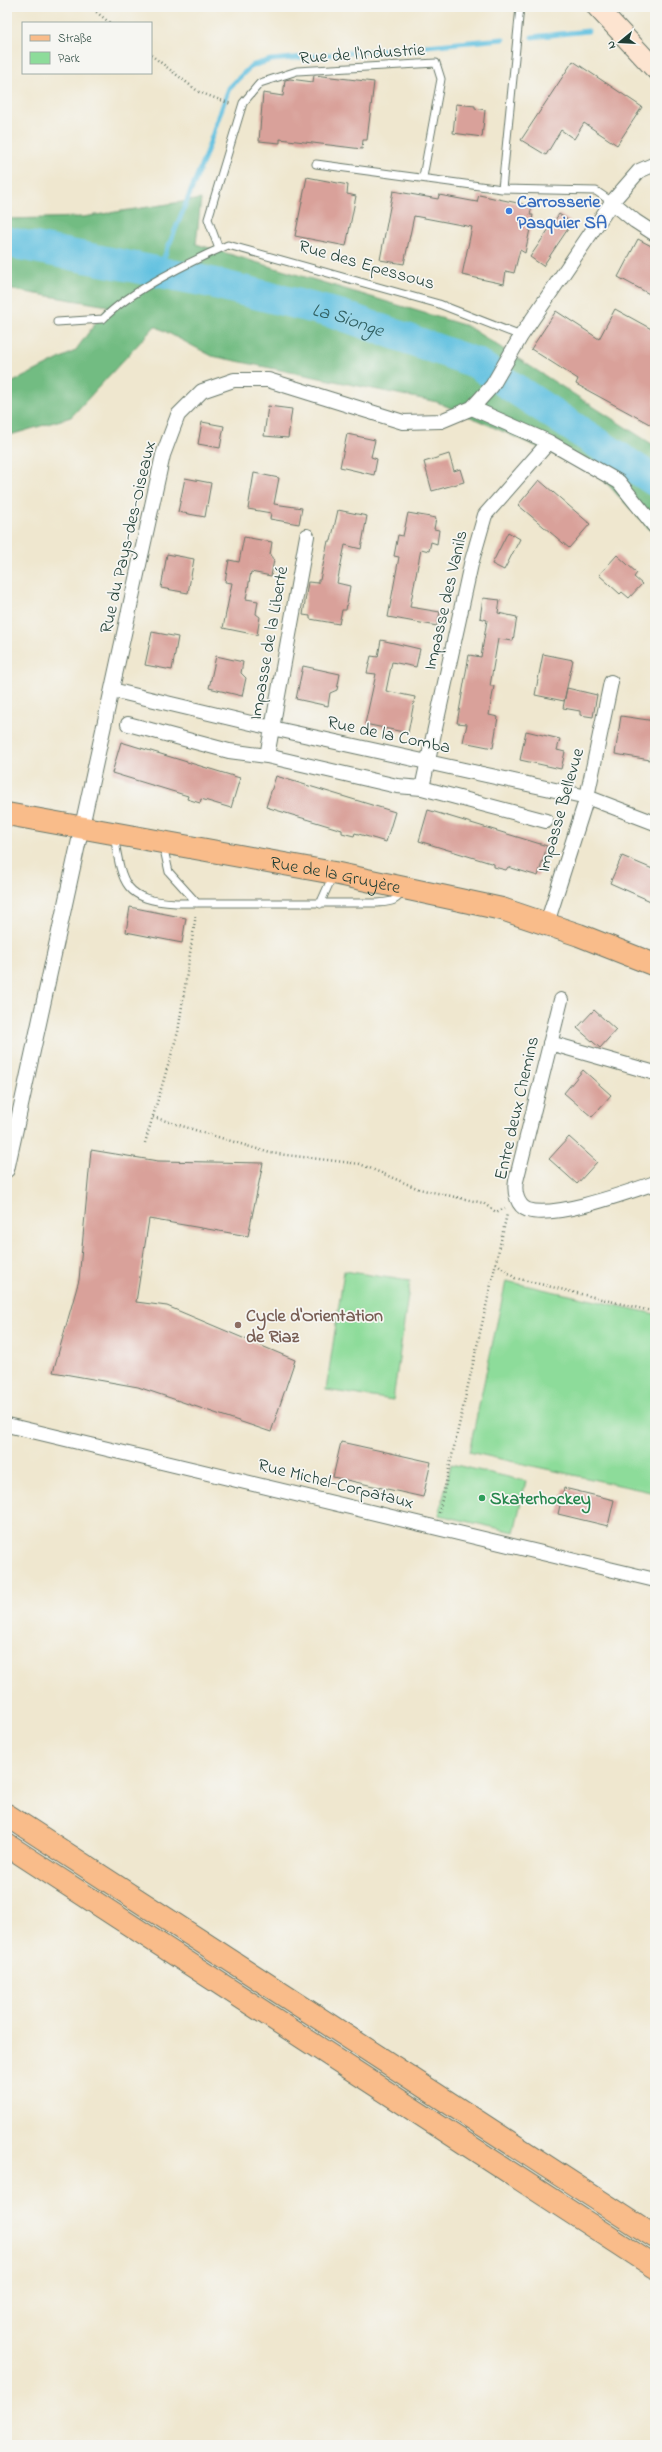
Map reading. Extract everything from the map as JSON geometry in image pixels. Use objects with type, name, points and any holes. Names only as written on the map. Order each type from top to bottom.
[{"type":"main road","points":[[597,7],[655,69]]},
{"type":"main road","name":"Rue de la Gruyère","points":[[7,814],[163,841],[404,886],[502,909],[547,923],[655,965]]},
{"type":"main road","points":[[7,1816],[655,2237]]},
{"type":"main road","points":[[7,1845],[655,2267]]},
{"type":"street","points":[[521,336],[612,202],[640,171],[655,164]]},
{"type":"street","points":[[612,202],[635,221],[655,234]]},
{"type":"street","name":"Rue du Pays-des-Oiseaux","points":[[80,827],[112,690],[163,455],[178,414],[202,391],[234,380],[268,380],[403,422],[441,422],[472,408],[492,386],[521,336]]},
{"type":"street","points":[[472,408],[549,442],[618,482],[655,527]]},
{"type":"street","name":"Impasse des Vanils","points":[[422,788],[471,564],[485,515],[549,442]]},
{"type":"street","name":"Impasse de la Liberté","points":[[267,756],[307,536]]},
{"type":"street","name":"Impasse Bellevue","points":[[547,923],[587,797],[611,682]]},
{"type":"street","name":"Rue de la Comba","points":[[112,690],[272,728],[587,797],[655,823]]},
{"type":"street","points":[[128,724],[229,751],[267,756],[397,786],[422,788],[546,821]]},
{"type":"street","points":[[7,1170],[80,827]]},
{"type":"street","name":"Entre deux Chemins","points":[[561,1000],[516,1181],[516,1194],[519,1202],[530,1210],[554,1210],[614,1197],[655,1183]]},
{"type":"street","points":[[550,1043],[655,1073]]},
{"type":"street","name":"Rue Michel-Corpataux","points":[[7,1425],[655,1580]]},
{"type":"lane","points":[[502,189],[520,7]]},
{"type":"lane","name":"Rue de l'Industrie","points":[[219,249],[208,219],[243,103],[260,83],[297,71],[436,63],[441,79],[423,177]]},
{"type":"lane","points":[[316,164],[423,177],[502,189],[596,191],[612,202]]},
{"type":"lane","name":"Rue des Epessous","points":[[57,322],[103,319],[116,305],[202,256],[228,245],[431,302],[521,336]]},
{"type":"lane","points":[[114,833],[122,873],[134,893],[153,901],[197,903],[320,904],[389,902],[398,899],[404,886]]},
{"type":"lane","points":[[163,841],[164,858],[169,872],[197,903]]},
{"type":"lane","points":[[320,904],[334,873]]},
{"type":"path","points":[[90,7],[109,22]]},
{"type":"path","points":[[152,56],[199,92],[219,98],[234,105]]},
{"type":"path","points":[[145,1143],[178,1032],[197,903]]},
{"type":"path","points":[[153,1117],[270,1153],[360,1164],[419,1189],[483,1203],[496,1212],[509,1207],[436,1527]]},
{"type":"path","points":[[496,1263],[515,1278],[655,1312]]},
{"type":"green space","points":[[201,199],[196,244],[467,326],[655,446],[655,535],[598,474],[437,402],[212,356],[155,326],[71,417],[7,436],[7,385],[75,351],[108,306],[7,289],[7,219],[83,217]]},
{"type":"green space","points":[[344,1271],[410,1281],[393,1400],[326,1390]]},
{"type":"green space","points":[[506,1281],[655,1314],[655,1493],[469,1452]]},
{"type":"green space","name":"Skaterhockey","points":[[451,1464],[526,1481],[514,1532],[439,1515]]},
{"type":"building","points":[[573,61],[642,107],[617,145],[584,123],[574,139],[561,130],[546,155],[521,140]]},
{"type":"building","points":[[314,75],[374,82],[367,140],[363,140],[362,149],[280,139],[280,143],[259,141],[263,93],[283,96],[285,80],[290,79],[313,82]]},
{"type":"building","points":[[456,104],[475,106],[475,108],[485,110],[482,137],[453,133]]},
{"type":"building","points":[[307,177],[348,185],[347,194],[356,196],[346,246],[295,236]]},
{"type":"building","points":[[393,191],[438,199],[439,195],[477,202],[479,195],[532,206],[530,215],[533,215],[525,253],[520,250],[514,273],[506,271],[504,284],[462,275],[472,227],[414,216],[404,264],[380,260]]},
{"type":"building","points":[[559,214],[572,223],[543,266],[530,257]]},
{"type":"building","points":[[638,239],[655,248],[655,297],[618,277]]},
{"type":"building","points":[[615,309],[655,331],[655,427],[576,384],[578,379],[531,349],[556,311],[599,339]]},
{"type":"building","points":[[268,406],[292,409],[288,438],[264,436]]},
{"type":"building","points":[[202,422],[224,426],[220,448],[198,444]]},
{"type":"building","points":[[347,434],[375,440],[371,457],[377,459],[374,475],[340,467]]},
{"type":"building","points":[[449,454],[454,471],[460,469],[464,482],[432,491],[424,462]]},
{"type":"building","points":[[254,473],[279,478],[274,504],[302,508],[299,524],[270,519],[271,513],[248,509]]},
{"type":"building","points":[[185,478],[211,483],[205,517],[178,512]]},
{"type":"building","points":[[539,480],[590,524],[569,548],[518,505]]},
{"type":"building","points":[[338,510],[367,516],[361,549],[345,545],[337,583],[350,586],[346,610],[342,610],[339,624],[310,619],[310,616],[303,615],[308,582],[318,583],[318,580],[320,580],[328,541],[331,541]]},
{"type":"building","points":[[408,513],[436,518],[434,529],[439,530],[437,544],[431,542],[429,551],[421,549],[410,607],[440,612],[437,626],[388,617],[399,557],[394,556],[398,535],[403,536]]},
{"type":"building","points":[[508,532],[520,539],[504,570],[492,564]]},
{"type":"building","points":[[244,537],[272,542],[270,555],[274,560],[271,576],[251,572],[246,599],[258,601],[256,614],[260,617],[257,635],[223,628],[232,583],[225,582],[229,560],[239,562]]},
{"type":"building","points":[[167,554],[194,559],[188,593],[161,588]]},
{"type":"building","points":[[617,555],[637,573],[634,577],[642,584],[629,598],[622,592],[620,594],[599,575]]},
{"type":"building","points":[[483,598],[500,600],[498,613],[517,617],[513,641],[498,639],[490,686],[494,686],[489,715],[498,717],[493,748],[463,742],[467,724],[457,723],[469,655],[481,657],[487,620],[480,618]]},
{"type":"building","points":[[152,632],[178,637],[172,670],[145,665]]},
{"type":"building","points":[[381,640],[420,649],[416,667],[392,662],[386,691],[415,697],[408,733],[365,724],[376,674],[367,673],[371,656],[378,657]]},
{"type":"building","points":[[543,654],[573,660],[564,701],[535,695]]},
{"type":"building","points":[[216,656],[243,662],[241,673],[246,678],[242,696],[209,688]]},
{"type":"building","points":[[303,666],[340,674],[337,690],[330,693],[328,706],[296,699]]},
{"type":"building","points":[[567,688],[597,695],[593,717],[580,715],[580,711],[563,708]]},
{"type":"building","points":[[621,716],[655,721],[650,760],[615,754]]},
{"type":"building","points":[[526,731],[560,739],[557,750],[565,752],[561,769],[520,760]]},
{"type":"building","points":[[121,742],[240,778],[231,808],[201,799],[200,803],[187,799],[188,796],[112,773]]},
{"type":"building","points":[[276,776],[395,812],[386,842],[355,833],[354,836],[342,833],[342,830],[266,807]]},
{"type":"building","points":[[428,810],[547,846],[538,876],[508,867],[506,870],[494,867],[494,864],[419,841]]},
{"type":"building","points":[[622,856],[655,870],[655,903],[610,883]]},
{"type":"building","points":[[130,907],[186,918],[182,943],[126,932]]},
{"type":"building","points":[[594,1010],[616,1030],[600,1048],[577,1028]]},
{"type":"building","points":[[583,1070],[611,1095],[592,1117],[564,1093]]},
{"type":"building","points":[[569,1137],[597,1162],[577,1184],[549,1159]]},
{"type":"building","points":[[91,1150],[158,1161],[263,1163],[248,1236],[149,1219],[136,1302],[167,1306],[295,1360],[271,1432],[138,1387],[53,1372],[79,1280]]},
{"type":"building","points":[[341,1442],[431,1462],[423,1497],[333,1477]]},
{"type":"building","points":[[564,1488],[614,1500],[608,1526],[558,1514]]},
{"type":"waterway","points":[[532,37],[588,31]]},
{"type":"waterway","points":[[158,272],[204,159],[229,88],[251,66],[271,60],[503,39]]},
{"type":"waterway","name":"La Sionge","points":[[7,242],[209,282],[341,315],[476,363],[655,481]]},
{"type":"place","name":"Carrosserie Pasquier SA","points":[[509,211]]},
{"type":"place","name":"Cycle d'Orientation de Riaz","points":[[238,1325]]},
{"type":"place","name":"Skaterhockey","points":[[482,1498]]}]
